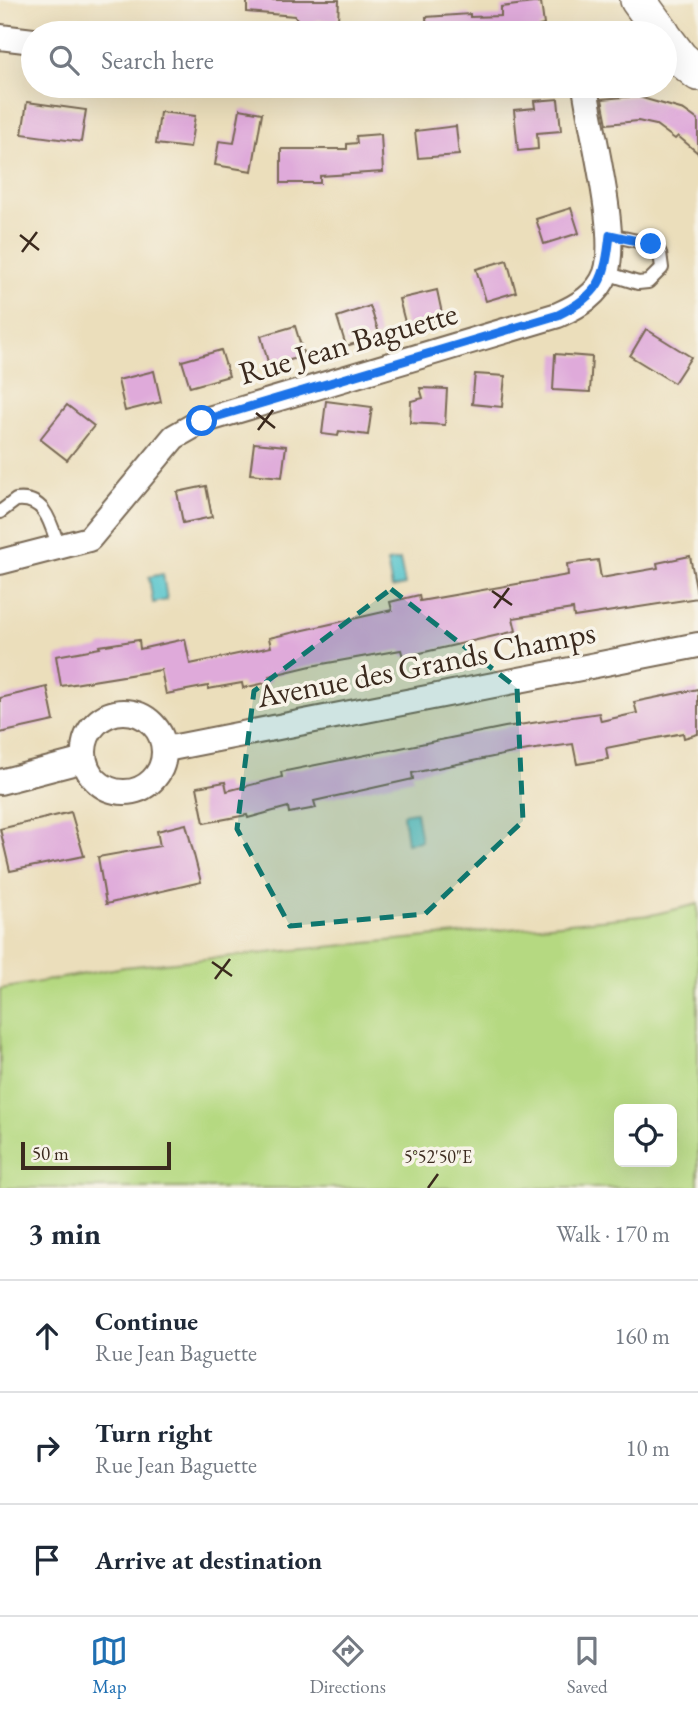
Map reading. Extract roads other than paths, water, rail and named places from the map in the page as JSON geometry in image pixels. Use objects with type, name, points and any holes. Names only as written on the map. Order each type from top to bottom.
[{"type":"street","points":[[638,0],[652,21]]},
{"type":"street","points":[[0,37],[21,40]]},
{"type":"street","points":[[677,54],[698,72]]},
{"type":"street","points":[[587,98],[610,235],[606,273]]},
{"type":"street","name":"Rue Jean Baguette","points":[[2,555],[59,548],[89,539],[174,437],[202,421],[558,315],[582,303],[606,273]]},
{"type":"street","name":"Avenue des Grands Champs","points":[[166,749],[698,645]]},
{"type":"street","points":[[124,710],[152,721],[166,749],[158,776],[138,792],[108,791],[87,771],[82,748],[88,730],[103,716],[124,710]]},
{"type":"street","points":[[0,782],[84,760]]},
{"type":"lane","points":[[606,273],[638,283],[648,282],[662,268],[660,253],[651,244],[610,235]]},
{"type":"lane","points":[[0,512],[16,500],[36,502],[46,511],[59,548]]},
{"type":"water","points":[[400,560],[405,585],[392,588],[387,562]]},
{"type":"water","points":[[163,574],[167,600],[153,603],[149,577]]},
{"type":"water","points":[[416,812],[421,841],[407,843],[403,814]]}]
